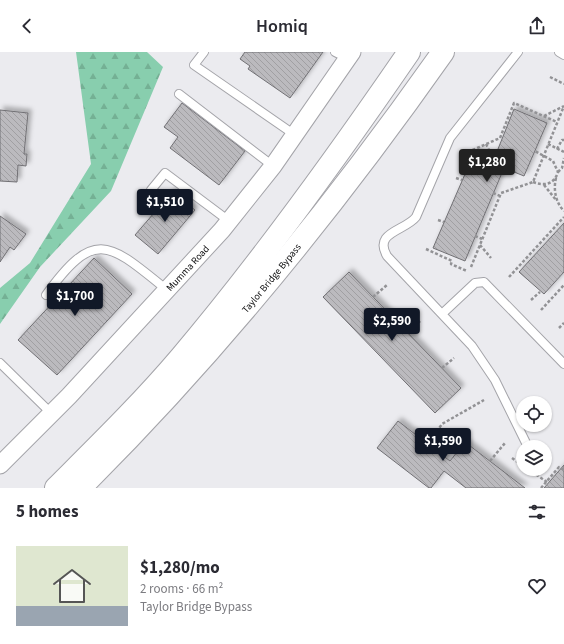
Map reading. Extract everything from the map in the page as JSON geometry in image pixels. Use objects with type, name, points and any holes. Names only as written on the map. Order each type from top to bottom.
[{"type":"main road","name":"Taylor Bridge Bypass","points":[[56,488],[145,397],[222,308],[302,204],[409,52]]},
{"type":"main road","name":"Taylor Bridge Bypass","points":[[80,488],[158,409],[270,279],[357,171],[443,52]]},
{"type":"street","name":"Mumma Road","points":[[0,465],[52,414],[229,221],[295,136],[345,54]]},
{"type":"lane","points":[[204,52],[194,66],[295,136]]},
{"type":"lane","points":[[518,52],[450,138],[416,217],[412,222],[388,235],[384,240],[384,250],[386,256],[443,313],[472,346],[495,380],[525,440]]},
{"type":"lane","points":[[559,52],[564,55]]},
{"type":"lane","points":[[178,94],[273,166]]},
{"type":"lane","points":[[151,190],[165,173],[229,221]]},
{"type":"lane","points":[[46,295],[55,282],[80,256],[86,251],[102,248],[112,250],[138,267],[167,290]]},
{"type":"lane","points":[[443,313],[475,284],[484,282],[564,364]]},
{"type":"lane","points":[[0,363],[52,414]]},
{"type":"path","points":[[550,77],[564,84]]},
{"type":"path","points":[[468,152],[501,137],[514,103],[557,122]]},
{"type":"path","points":[[533,182],[564,106],[544,116]]},
{"type":"path","points":[[557,149],[562,140],[564,140]]},
{"type":"path","points":[[486,144],[493,158]]},
{"type":"path","points":[[548,144],[564,152]]},
{"type":"path","points":[[535,152],[554,162],[562,162]]},
{"type":"path","points":[[558,172],[563,168],[562,162],[564,158]]},
{"type":"path","points":[[554,162],[558,172],[554,184],[558,204]]},
{"type":"path","points":[[471,267],[501,194],[533,182],[544,185],[552,182],[557,176]]},
{"type":"path","points":[[456,178],[462,180]]},
{"type":"path","points":[[544,185],[564,211]]},
{"type":"path","points":[[493,194],[500,196]]},
{"type":"path","points":[[509,277],[564,217]]},
{"type":"path","points":[[438,220],[444,222]]},
{"type":"path","points":[[475,236],[482,239]]},
{"type":"path","points":[[480,245],[490,258]]},
{"type":"path","points":[[426,249],[452,261],[451,264],[467,271]]},
{"type":"path","points":[[373,297],[386,285]]},
{"type":"path","points":[[541,310],[564,285]]},
{"type":"path","points":[[531,300],[540,292]]},
{"type":"path","points":[[408,333],[420,321]]},
{"type":"path","points":[[559,328],[564,323]]},
{"type":"path","points":[[442,368],[454,358]]},
{"type":"path","points":[[428,444],[442,424],[484,400]]},
{"type":"path","points":[[490,461],[505,443]]},
{"type":"path","points":[[512,458],[516,461]]},
{"type":"path","points":[[541,488],[559,467],[564,470]]},
{"type":"path","points":[[538,476],[547,482]]},
{"type":"green space","points":[[76,52],[147,52],[163,67],[111,191],[40,267],[0,324],[0,288],[30,263],[91,164]]},
{"type":"building","points":[[245,52],[323,52],[290,98],[248,69],[250,66],[240,59]]},
{"type":"building","points":[[182,103],[245,151],[219,185],[170,148],[178,137],[164,127]]},
{"type":"building","points":[[514,109],[547,123],[524,176],[504,168],[465,261],[433,248],[475,151],[494,159]]},
{"type":"building","points":[[0,110],[28,113],[24,154],[27,154],[26,166],[18,165],[17,182],[0,181]]},
{"type":"building","points":[[173,191],[195,210],[158,254],[135,235]]},
{"type":"building","points":[[0,216],[26,234],[14,250],[10,247],[0,262]]},
{"type":"building","points":[[564,223],[564,272],[544,294],[519,272]]},
{"type":"building","points":[[94,258],[132,294],[57,375],[18,340]]},
{"type":"building","points":[[349,272],[461,388],[435,413],[323,297]]},
{"type":"building","points":[[398,421],[450,461],[465,442],[525,488],[466,488],[444,471],[431,488],[429,488],[377,448]]},
{"type":"building","points":[[564,465],[564,488],[544,488]]}]
